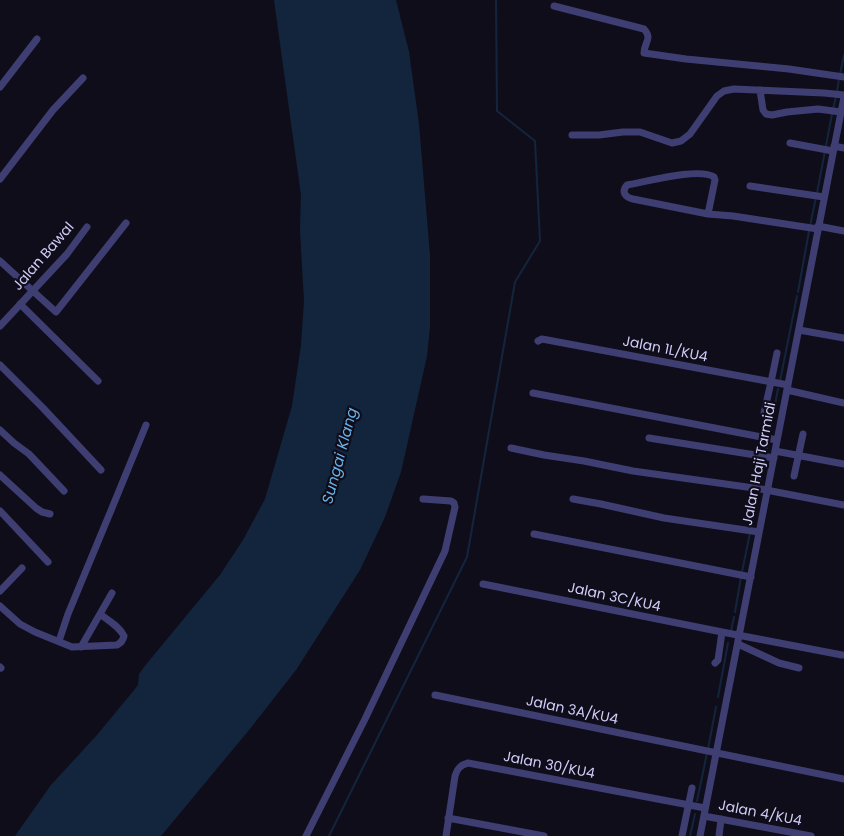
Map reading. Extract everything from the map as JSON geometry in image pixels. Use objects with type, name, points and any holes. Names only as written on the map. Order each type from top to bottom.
[{"type":"street","points":[[554,6],[644,28],[649,37],[643,49],[644,52],[686,59],[789,69],[844,77]]},
{"type":"street","points":[[0,87],[37,39]]},
{"type":"street","points":[[0,179],[53,110],[83,78]]},
{"type":"street","points":[[572,135],[640,132],[672,143],[681,141],[690,134],[717,96],[724,91],[734,88],[824,93],[844,96]]},
{"type":"street","points":[[760,90],[766,114],[772,115],[818,109],[839,111]]},
{"type":"street","name":"Jalan Haji Tarmidi","points":[[700,836],[710,752],[738,644],[751,577],[756,532],[767,491],[839,111],[844,96]]},
{"type":"street","points":[[790,144],[832,149],[844,148]]},
{"type":"street","points":[[708,214],[715,180],[710,174],[694,173],[639,183],[627,186],[624,191],[624,194],[632,199],[708,214],[844,231]]},
{"type":"street","points":[[750,186],[824,197]]},
{"type":"street","points":[[0,261],[56,312],[126,223]]},
{"type":"street","name":"Jalan Bawal","points":[[0,326],[67,254],[87,227]]},
{"type":"street","points":[[20,304],[98,381]]},
{"type":"street","points":[[799,330],[844,338]]},
{"type":"street","name":"Jalan 1L/KU4","points":[[538,340],[542,339],[771,382],[844,403]]},
{"type":"street","points":[[764,413],[777,353]]},
{"type":"street","points":[[0,365],[101,470]]},
{"type":"street","points":[[533,393],[777,440]]},
{"type":"street","points":[[56,640],[146,425]]},
{"type":"street","points":[[0,430],[14,444],[29,454],[64,490]]},
{"type":"street","points":[[794,476],[803,434]]},
{"type":"street","points":[[649,438],[774,455],[798,455],[844,464]]},
{"type":"street","points":[[511,448],[544,455],[584,460],[633,471],[748,487],[844,506]]},
{"type":"street","points":[[0,475],[36,508],[50,514]]},
{"type":"street","points":[[306,836],[446,552],[455,507],[454,503],[451,501],[423,499]]},
{"type":"street","points":[[573,499],[664,518],[756,532]]},
{"type":"street","points":[[0,511],[48,562]]},
{"type":"street","points":[[534,534],[751,577]]},
{"type":"street","points":[[0,591],[22,568]]},
{"type":"street","name":"Jalan 3C/KU4","points":[[483,584],[842,655]]},
{"type":"street","points":[[80,646],[112,593]]},
{"type":"street","points":[[0,606],[20,624],[35,632],[72,646],[116,646],[123,640],[123,632],[100,614]]},
{"type":"street","points":[[715,662],[718,660],[722,632]]},
{"type":"street","points":[[738,644],[778,663],[799,668]]},
{"type":"street","name":"Jalan 3A/KU4","points":[[435,695],[844,779]]},
{"type":"street","name":"Jalan 30/KU4","points":[[446,836],[456,771],[460,766],[468,763],[688,806],[704,812]]},
{"type":"street","points":[[682,836],[692,788]]},
{"type":"street","name":"Jalan 4/KU4","points":[[704,812],[721,819],[811,836]]},
{"type":"street","points":[[448,818],[544,836]]},
{"type":"street","points":[[719,836],[721,819]]},
{"type":"water","name":"Sungai Klang","points":[[274,0],[396,0],[409,52],[419,124],[430,256],[430,326],[427,356],[401,472],[385,517],[360,570],[296,670],[161,836],[15,836],[51,785],[97,735],[135,689],[138,685],[139,674],[144,667],[220,575],[243,540],[265,499],[292,406],[301,345],[304,301],[300,230],[301,195]]},
{"type":"waterway","points":[[329,836],[467,557],[515,282],[540,241],[535,141],[497,111],[496,0]]},
{"type":"waterway","points":[[840,74],[844,55]]},
{"type":"waterway","points":[[837,92],[839,78]]},
{"type":"waterway","points":[[833,109],[836,97]]},
{"type":"waterway","points":[[817,193],[832,114]]},
{"type":"waterway","points":[[810,226],[816,197]]},
{"type":"waterway","points":[[798,292],[809,231]]},
{"type":"waterway","points":[[780,381],[797,296]]},
{"type":"waterway","points":[[769,436],[778,389]]},
{"type":"waterway","points":[[766,454],[768,442]]},
{"type":"waterway","points":[[759,487],[765,458]]},
{"type":"waterway","points":[[751,528],[758,491]]},
{"type":"waterway","points":[[742,572],[750,533]]},
{"type":"waterway","points":[[735,612],[741,577]]},
{"type":"waterway","points":[[731,631],[734,617]]},
{"type":"waterway","points":[[718,697],[728,643]]},
{"type":"waterway","points":[[708,749],[716,707]]},
{"type":"waterway","points":[[697,801],[707,753]]},
{"type":"waterway","points":[[690,836],[695,814]]}]
